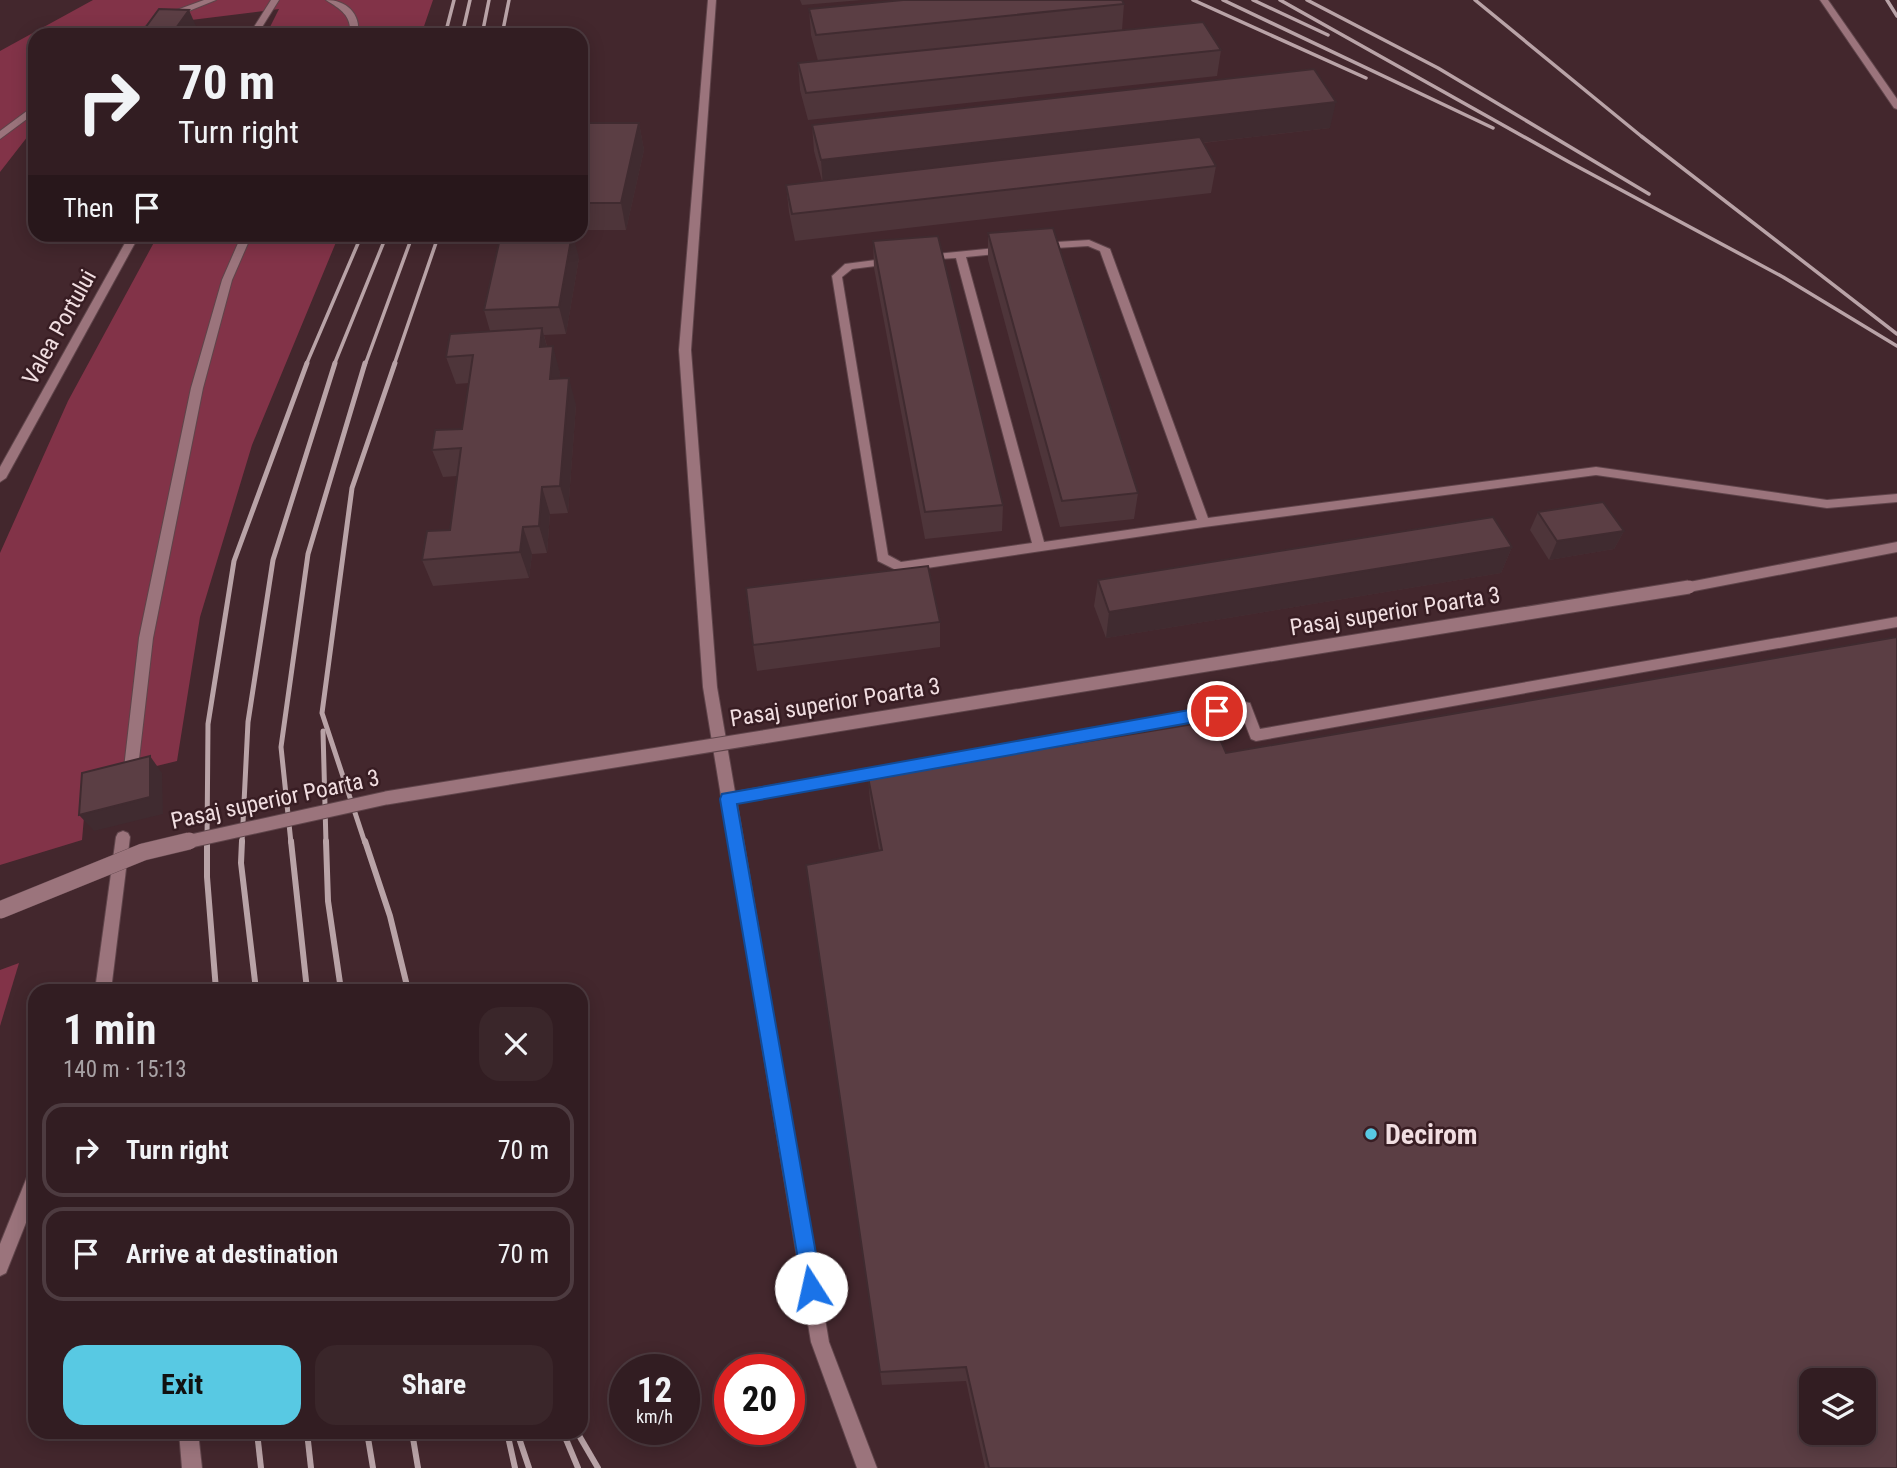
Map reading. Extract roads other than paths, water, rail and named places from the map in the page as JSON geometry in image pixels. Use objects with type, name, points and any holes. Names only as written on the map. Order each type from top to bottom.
[{"type":"street","points":[[148,28],[166,17],[212,0]]},
{"type":"street","points":[[257,28],[275,0]]},
{"type":"street","points":[[330,0],[346,8],[356,28]]},
{"type":"street","points":[[712,0],[685,350],[710,687],[820,1342],[867,1468]]},
{"type":"street","points":[[1824,0],[1897,106]]},
{"type":"street","points":[[0,136],[28,114]]},
{"type":"street","name":"Valea Portului","points":[[0,478],[131,242]]},
{"type":"street","points":[[131,768],[146,638],[197,388],[227,280],[244,242]]},
{"type":"street","points":[[1027,248],[1089,243],[1105,249],[1204,523]]},
{"type":"street","points":[[919,259],[1013,249]]},
{"type":"street","points":[[960,254],[1039,547]]},
{"type":"street","points":[[905,260],[849,266],[837,276],[882,558],[900,567],[1596,471],[1827,504],[1897,498]]},
{"type":"street","name":"Pasaj superior Poarta 3","points":[[0,910],[143,852],[267,822],[386,798],[1689,587],[1897,547]]},
{"type":"street","points":[[728,799],[1245,707],[1256,735],[1897,622]]},
{"type":"street","points":[[104,984],[123,837]]},
{"type":"street","points":[[0,1268],[28,1196]]},
{"type":"street","points":[[190,1439],[192,1468]]},
{"type":"railway","points":[[447,28],[454,0]]},
{"type":"railway","points":[[464,28],[470,0]]},
{"type":"railway","points":[[483,28],[489,0]]},
{"type":"railway","points":[[503,28],[509,0]]},
{"type":"railway","points":[[1193,0],[1366,78]]},
{"type":"railway","points":[[1223,0],[1493,128]]},
{"type":"railway","points":[[1253,0],[1328,35]]},
{"type":"railway","points":[[1280,0],[1569,162],[1783,277],[1897,346]]},
{"type":"railway","points":[[1307,0],[1438,68],[1649,194]]},
{"type":"railway","points":[[1475,0],[1641,136],[1897,334]]},
{"type":"railway","points":[[1887,0],[1897,16]]},
{"type":"railway","points":[[306,365],[359,242]]},
{"type":"railway","points":[[334,365],[384,242]]},
{"type":"railway","points":[[365,365],[410,242]]},
{"type":"railway","points":[[394,365],[436,242]]},
{"type":"railway","points":[[207,843],[208,724],[234,561],[307,363]]},
{"type":"railway","points":[[242,843],[248,722],[273,560],[335,363]]},
{"type":"railway","points":[[291,843],[281,747],[308,554],[365,363]]},
{"type":"railway","points":[[365,843],[322,713],[352,488],[395,363]]},
{"type":"railway","points":[[323,731],[326,843]]},
{"type":"railway","points":[[242,841],[241,863],[255,984]]},
{"type":"railway","points":[[291,841],[306,984]]},
{"type":"railway","points":[[326,841],[328,901],[340,984]]},
{"type":"railway","points":[[365,841],[390,916],[407,984]]},
{"type":"railway","points":[[207,843],[216,984]]},
{"type":"railway","points":[[258,1439],[261,1468]]},
{"type":"railway","points":[[308,1439],[311,1468]]},
{"type":"railway","points":[[368,1439],[373,1468]]},
{"type":"railway","points":[[413,1439],[418,1468]]},
{"type":"railway","points":[[509,1439],[515,1468]]},
{"type":"railway","points":[[519,1439],[529,1468]]},
{"type":"railway","points":[[566,1439],[578,1468]]},
{"type":"railway","points":[[581,1439],[598,1468]]},
{"type":"place","name":"Decirom","points":[[1371,1134]]}]
